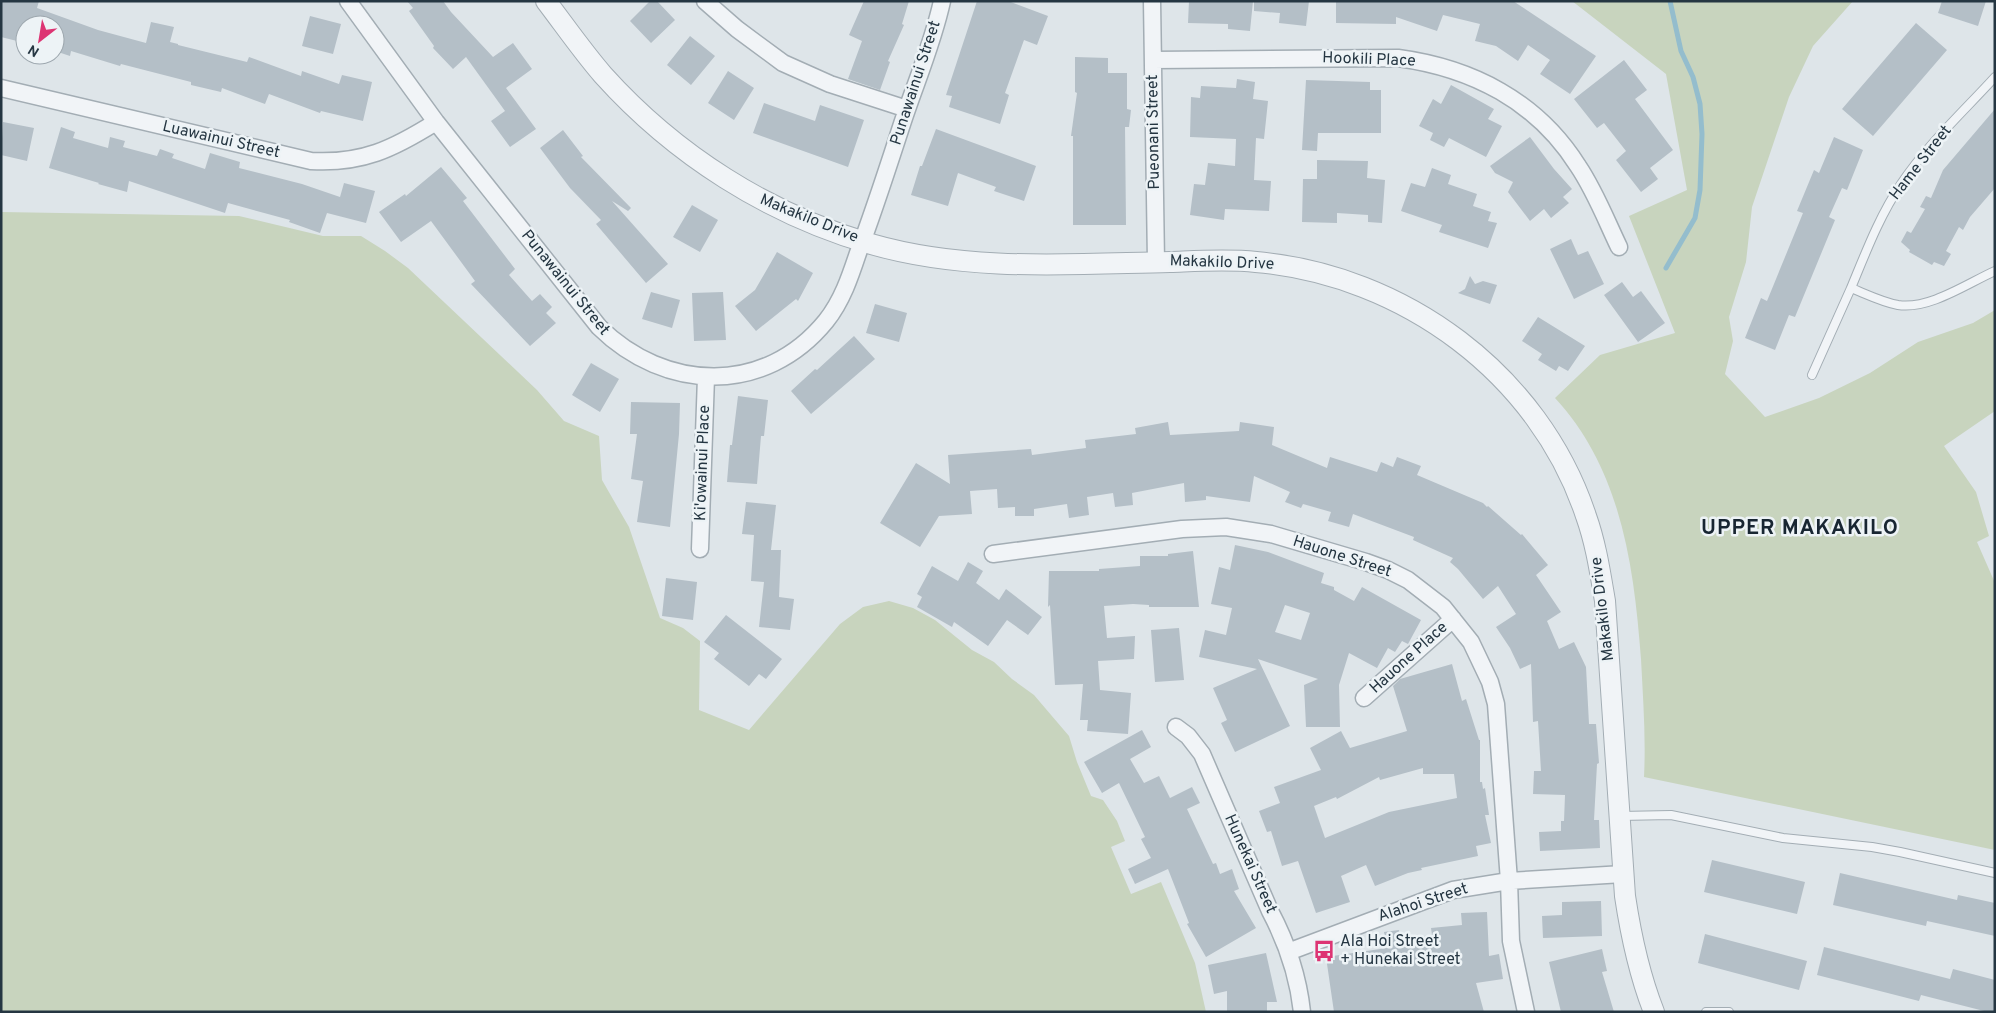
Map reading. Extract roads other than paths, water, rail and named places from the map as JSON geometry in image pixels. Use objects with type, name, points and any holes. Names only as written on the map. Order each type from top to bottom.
[{"type":"street","name":"Punawainui Street","points":[[348,1],[436,122],[599,327],[640,359],[672,372],[706,377],[740,374],[757,370],[780,359],[815,334],[836,307],[844,292],[863,241],[942,1]]},
{"type":"street","name":"Makakilo Drive","points":[[546,1],[602,74],[648,120],[698,161],[753,196],[812,223],[863,241],[936,258],[1000,265],[1255,262],[1299,267],[1341,278],[1383,294],[1414,310],[1458,339],[1492,368],[1522,400],[1548,436],[1569,474],[1586,515],[1598,558],[1605,601],[1623,874],[1632,943],[1644,988],[1654,1012]]},
{"type":"street","points":[[706,1],[737,29],[783,63],[830,84],[907,109]]},
{"type":"street","name":"Pueonani Street","points":[[1152,1],[1156,262]]},
{"type":"street","name":"Hookili Place","points":[[1153,60],[1398,58],[1434,64],[1476,78],[1523,106],[1562,143],[1592,189],[1619,247]]},
{"type":"street","name":"Luawainui Street","points":[[1,88],[310,160],[345,161],[379,153],[411,138],[436,122]]},
{"type":"street","name":"Ki'owainui Place","points":[[700,549],[706,377]]},
{"type":"street","name":"Hauone Street","points":[[993,554],[1204,526],[1249,529],[1388,570],[1426,593],[1453,619],[1471,642],[1482,662],[1496,704],[1509,881],[1511,941],[1526,1012]]},
{"type":"street","name":"Hauone Place","points":[[1364,698],[1453,619]]},
{"type":"street","name":"Hunekai Street","points":[[1176,727],[1194,742],[1202,754],[1288,952],[1300,989],[1302,1012]]},
{"type":"street","name":"Alahoi Street","points":[[1288,952],[1444,893],[1472,886],[1509,881],[1623,874]]},
{"type":"lane","name":"Hame Street","points":[[1812,375],[1875,231],[1902,183],[1918,161],[1995,77]]},
{"type":"lane","points":[[1851,288],[1892,304],[1913,306],[1933,300],[1995,270]]},
{"type":"lane","points":[[1619,816],[1671,815],[1783,838],[1872,847],[1900,852],[1995,873]]},
{"type":"lane","points":[[1706,1012],[1729,1012]]},
{"type":"waterway","points":[[1666,268],[1695,218],[1700,190],[1702,134],[1700,104],[1693,77],[1681,51],[1670,1]]},
{"type":"place","name":"Ala Hoi Street + Hunekai Street","points":[[1324,951]]},
{"type":"district","name":"UPPER MAKAKILO","points":[[1800,528]]}]
